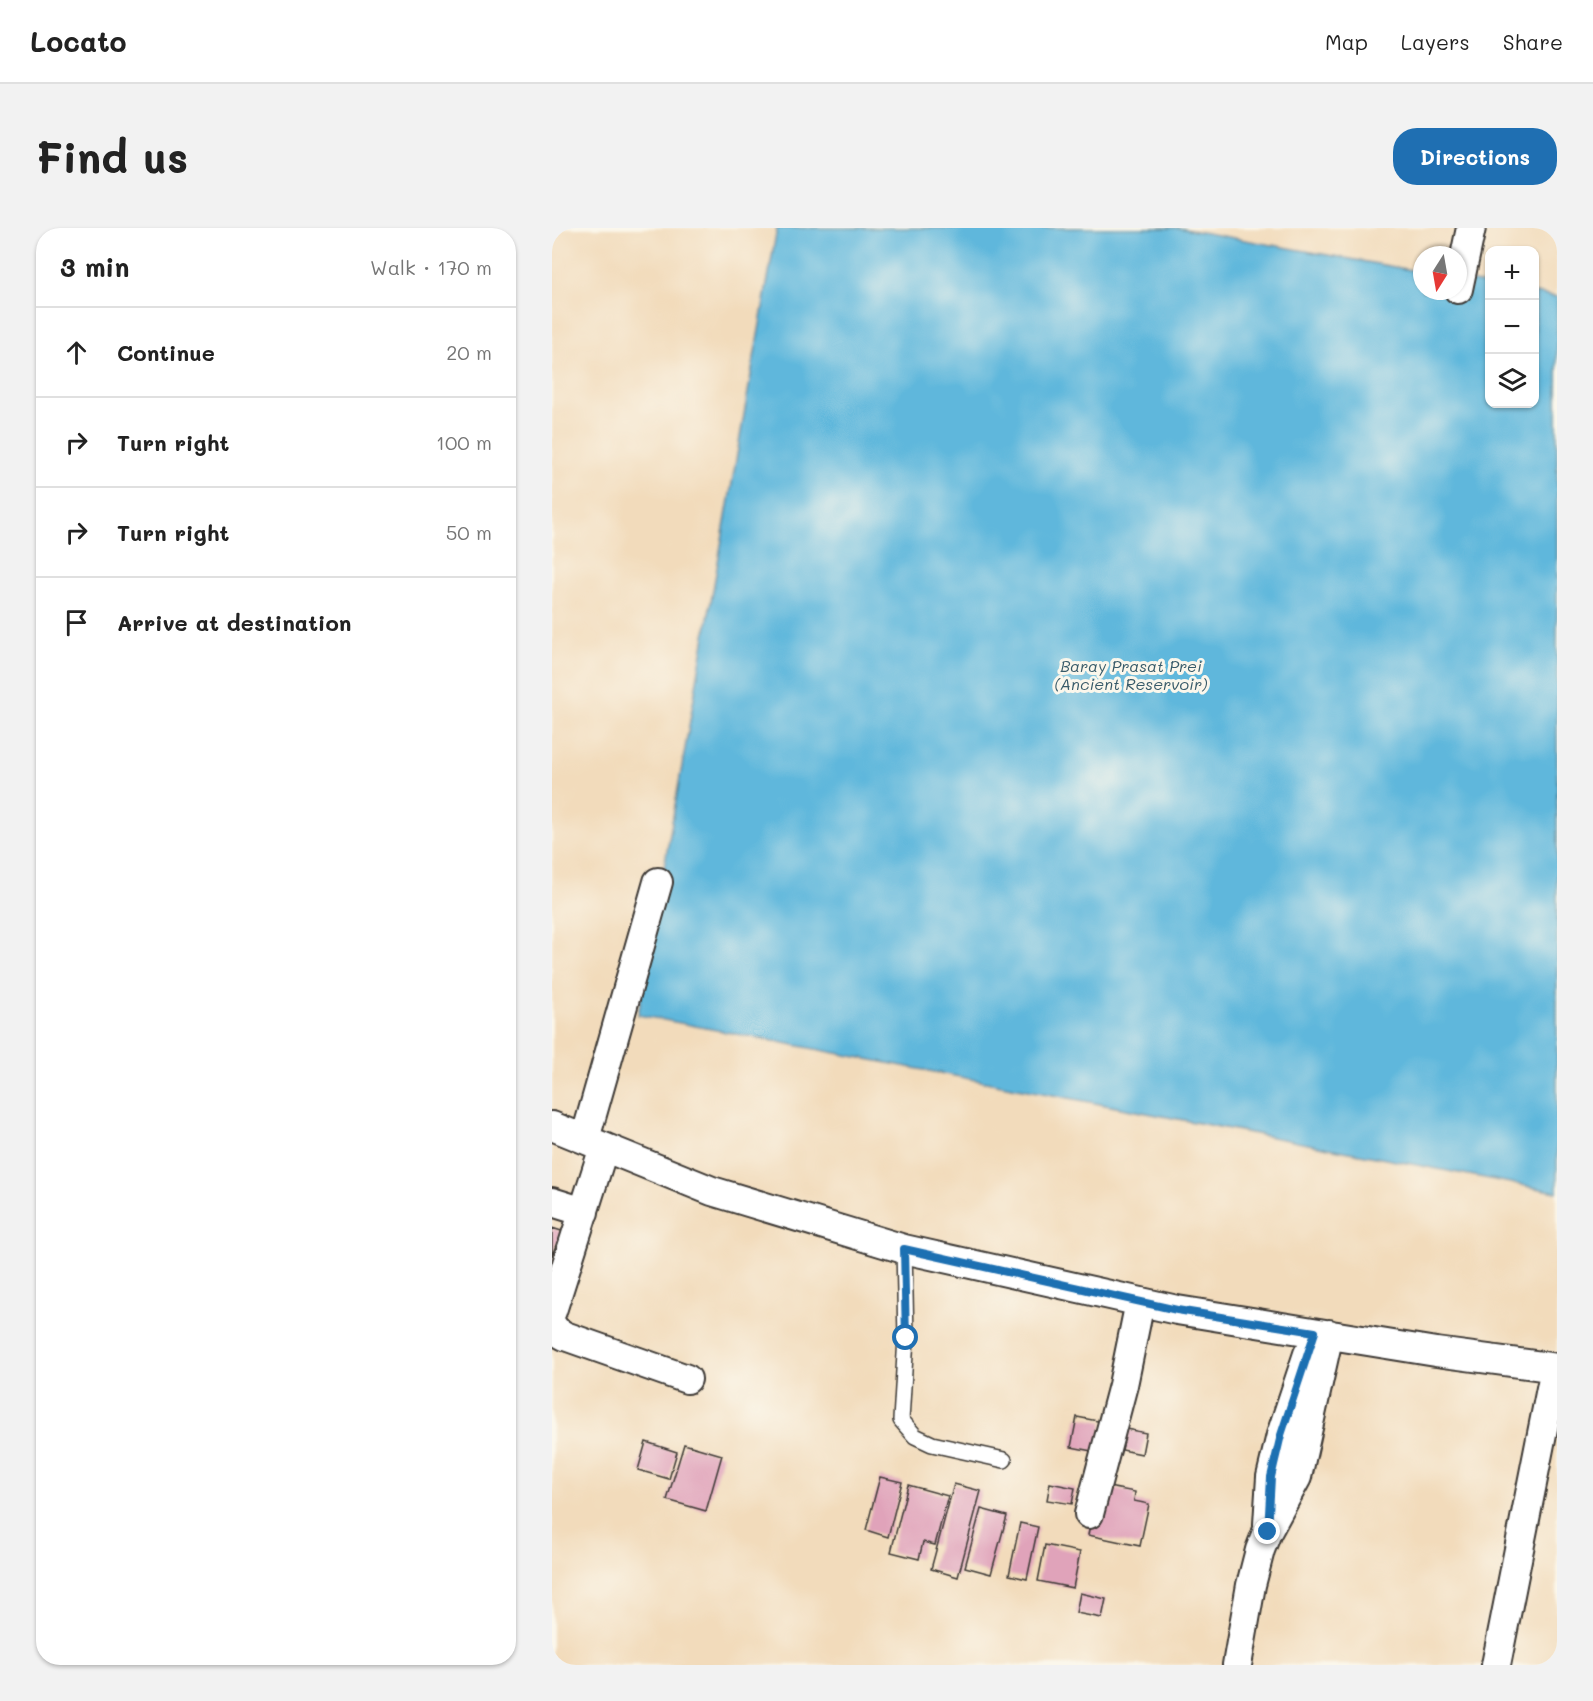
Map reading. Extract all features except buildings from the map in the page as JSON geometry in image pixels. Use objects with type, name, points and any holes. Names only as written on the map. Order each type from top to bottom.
[{"type":"street","points":[[1467,247],[1471,228]]},
{"type":"street","points":[[552,1311],[584,1212],[595,1143],[658,882]]},
{"type":"street","points":[[552,1126],[712,1191],[904,1249],[1177,1310],[1556,1368],[1496,1665]]},
{"type":"street","points":[[552,1202],[584,1212]]},
{"type":"street","points":[[1089,1514],[1104,1452],[1111,1435],[1140,1302]]},
{"type":"street","points":[[552,1326],[566,1336],[687,1379]]},
{"type":"street","points":[[1237,1665],[1251,1585],[1268,1532],[1297,1477],[1322,1333]]},
{"type":"lane","points":[[904,1249],[906,1338],[901,1420],[915,1436],[932,1444],[1004,1460]]},
{"type":"water","name":"Baray Prasat Prei (Ancient Reservoir)","points":[[777,228],[1179,228],[1413,270],[1413,300],[1467,300],[1467,281],[1485,284],[1485,408],[1539,408],[1539,294],[1557,297],[1557,1192],[638,1015]]},
{"type":"route","points":[[906,1338],[904,1249],[1177,1310],[1315,1332],[1281,1435],[1271,1477],[1268,1532]]}]
